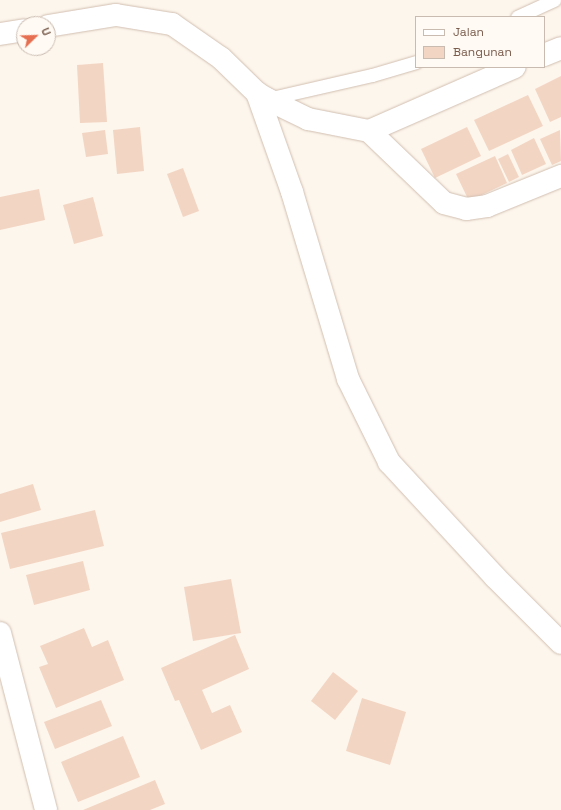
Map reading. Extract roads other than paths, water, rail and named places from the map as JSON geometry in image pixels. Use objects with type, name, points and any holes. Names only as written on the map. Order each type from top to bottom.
[{"type":"street","points":[[56,25],[116,14],[172,24],[221,58],[262,96],[308,119],[369,131],[444,203],[466,209],[487,206],[561,176]]},
{"type":"street","points":[[0,34],[16,31]]},
{"type":"street","points":[[545,55],[561,48]]},
{"type":"street","points":[[369,131],[513,68]]},
{"type":"street","points":[[262,96],[348,379],[389,462],[495,577],[561,642]]},
{"type":"street","points":[[0,633],[46,810]]},
{"type":"lane","points":[[519,16],[554,0]]},
{"type":"lane","points":[[262,96],[372,75],[415,62]]}]
